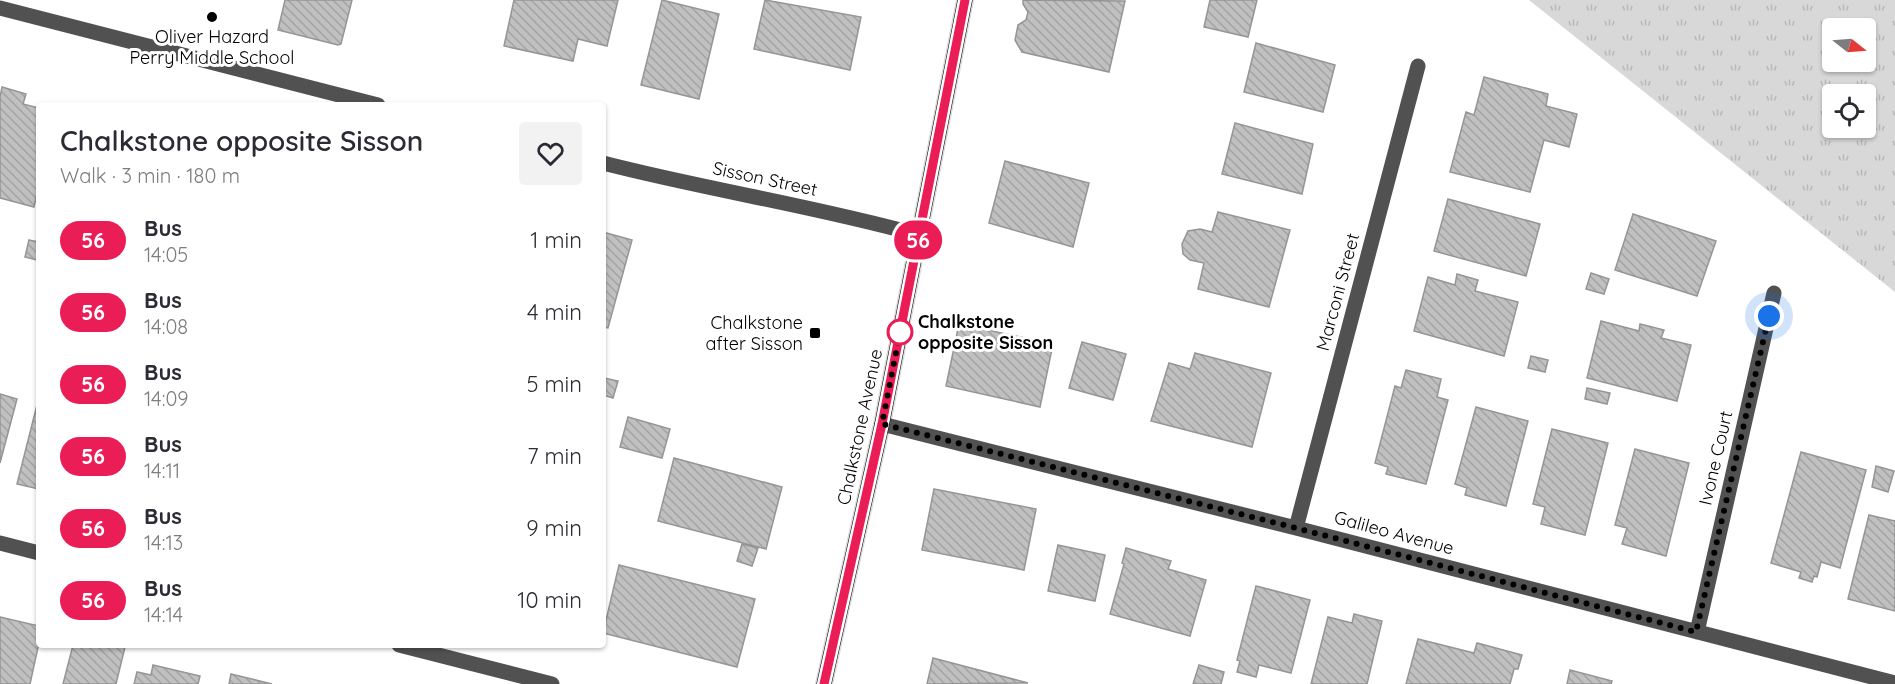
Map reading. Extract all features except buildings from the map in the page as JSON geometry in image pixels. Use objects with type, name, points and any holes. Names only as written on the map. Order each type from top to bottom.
[{"type":"main road","name":"Chalkstone Avenue","points":[[824,684],[882,424],[965,0]]},
{"type":"street","points":[[0,8],[366,102]]},
{"type":"street","name":"Marconi Street","points":[[1296,528],[1418,66]]},
{"type":"street","name":"Sisson Street","points":[[606,164],[821,210],[919,235]]},
{"type":"street","name":"Ivone Court","points":[[1696,632],[1774,293]]},
{"type":"street","name":"Galileo Avenue","points":[[882,424],[1895,683]]},
{"type":"street","points":[[0,543],[36,552]]},
{"type":"street","points":[[411,648],[552,684]]},
{"type":"green space","points":[[1529,0],[1895,0],[1895,292]]},
{"type":"bus line","name":"56","points":[[824,684],[882,424],[965,0]]},
{"type":"place","name":"Oliver Hazard Perry Middle School","points":[[212,17]]},
{"type":"place","name":"Chalkstone opposite Sisson","points":[[900,332]]},
{"type":"place","name":"Chalkstone after Sisson","points":[[815,333]]},
{"type":"route","points":[[900,332],[882,424],[1696,632],[1769,316]]}]
